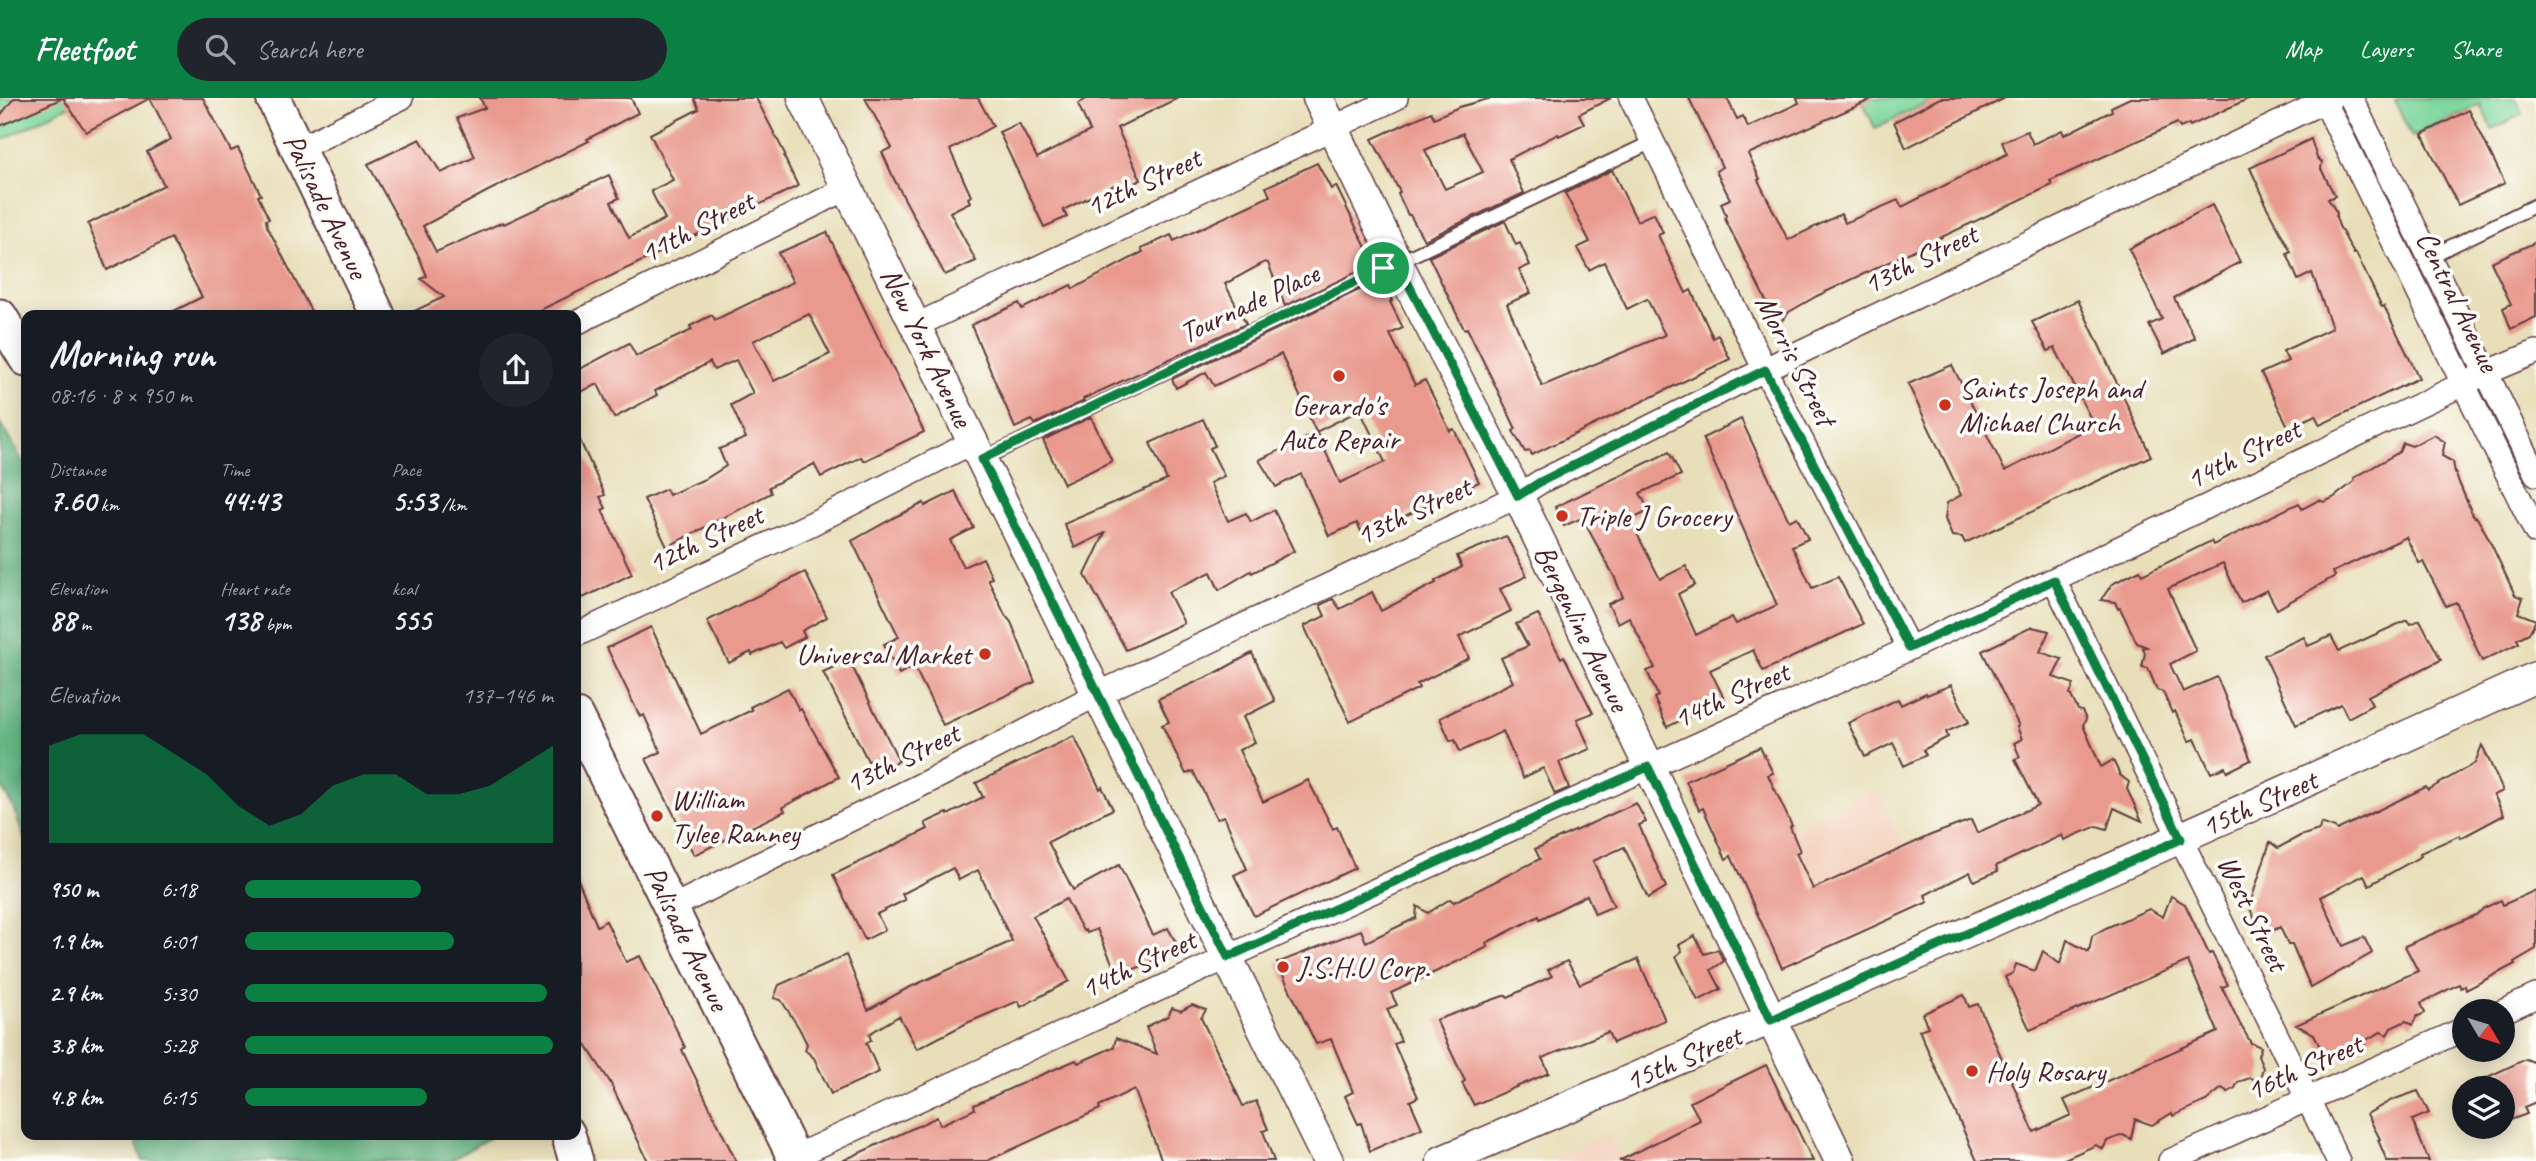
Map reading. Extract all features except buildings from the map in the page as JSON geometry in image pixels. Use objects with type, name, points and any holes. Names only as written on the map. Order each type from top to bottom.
[{"type":"main road","name":"Palisade Avenue","points":[[273,98],[376,310]]},
{"type":"main road","points":[[0,316],[21,351]]},
{"type":"main road","name":"Palisade Avenue","points":[[581,726],[795,1159]]},
{"type":"main road","points":[[570,1140],[576,1161]]},
{"type":"street","points":[[298,149],[401,98]]},
{"type":"street","name":"New York Avenue","points":[[803,98],[1328,1161]]},
{"type":"street","name":"Bergenline Avenue","points":[[1318,98],[1397,262],[1518,496],[1840,1161]]},
{"type":"street","name":"12th Street","points":[[917,325],[1396,98]]},
{"type":"street","name":"Morris Street","points":[[1631,98],[1765,370],[1909,648]]},
{"type":"street","name":"Central Avenue","points":[[2351,98],[2536,474]]},
{"type":"street","name":"Central Avenue","points":[[2326,99],[2536,532]]},
{"type":"street","name":"13th Street","points":[[671,907],[937,777],[1098,694],[1518,496],[1540,482],[1765,370],[2326,99]]},
{"type":"street","name":"11th Street","points":[[581,321],[848,188]]},
{"type":"street","name":"14th Street","points":[[795,1159],[1228,957],[1909,648],[2486,373],[2536,352]]},
{"type":"street","name":"12th Street","points":[[581,633],[811,524],[978,450]]},
{"type":"street","name":"West Street","points":[[2054,580],[2338,1161]]},
{"type":"street","name":"15th Street","points":[[1442,1161],[1771,1020],[2181,839],[2536,677]]},
{"type":"street","points":[[2515,1006],[2536,996]]},
{"type":"street","name":"16th Street","points":[[2170,1161],[2452,1034]]},
{"type":"lane","name":"Tournade Place","points":[[978,450],[1397,262],[1652,142]]},
{"type":"lane","points":[[2429,257],[2536,205]]},
{"type":"shaded area","points":[[1876,789],[1932,902],[1782,971],[1730,861]]},
{"type":"shaded area","points":[[1609,1134],[1623,1161],[1547,1161]]},
{"type":"green space","points":[[0,98],[84,98],[0,141]]},
{"type":"green space","points":[[1861,98],[1937,98],[1875,128]]},
{"type":"green space","points":[[2401,98],[2515,98],[2523,114],[2492,129],[2480,104],[2412,137],[2395,101]]},
{"type":"green space","points":[[0,423],[21,459],[21,829],[0,784]]},
{"type":"green space","points":[[135,1140],[485,1140],[450,1161],[143,1161]]},
{"type":"place","name":"Gerardo's Auto Repair","points":[[1339,376]]},
{"type":"place","name":"Saints Joseph and Michael Church","points":[[1945,405]]},
{"type":"place","name":"Triple J Grocery","points":[[1562,516]]},
{"type":"place","name":"Universal Market","points":[[985,654]]},
{"type":"place","name":"William Tylee Ranney","points":[[657,816]]},
{"type":"place","name":"J.S.H.U Corp.","points":[[1283,967]]},
{"type":"place","name":"Holy Rosary","points":[[1972,1071]]},
{"type":"route","points":[[1397,262],[1518,496],[1540,482],[1765,370],[1909,648],[2054,580],[2181,839],[1771,1020],[1648,767],[1228,957],[982,459],[1383,268],[1397,262]]}]
